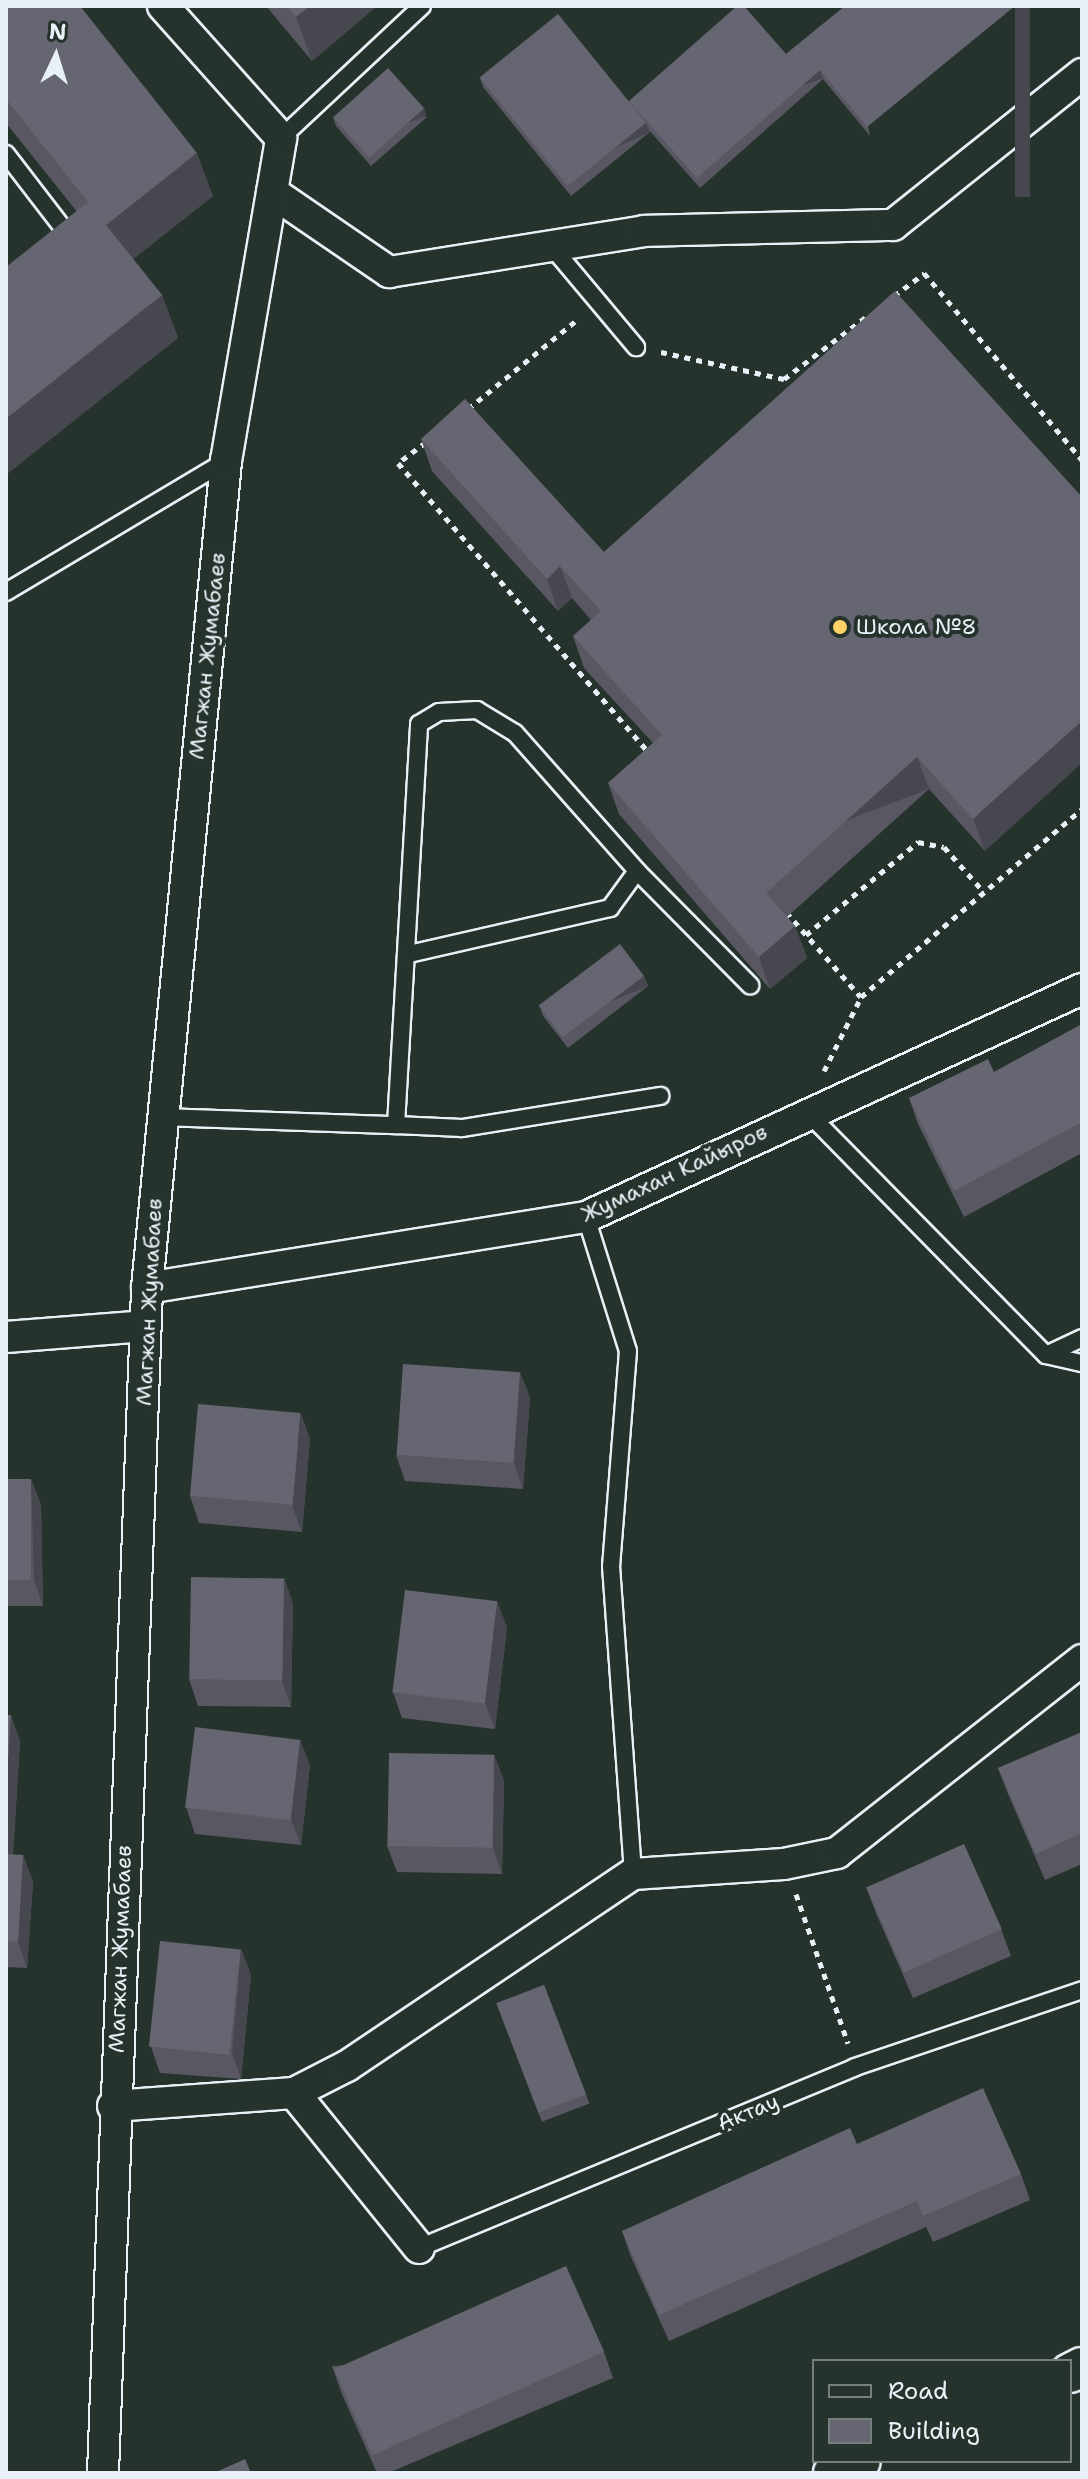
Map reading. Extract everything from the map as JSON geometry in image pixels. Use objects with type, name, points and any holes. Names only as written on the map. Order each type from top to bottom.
[{"type":"street","points":[[163,6],[281,138]]},
{"type":"street","points":[[272,192],[389,272],[644,231],[893,225],[1082,74]]},
{"type":"street","name":"Магжан Жумабаев","points":[[103,2473],[113,2106],[147,1288],[226,461],[281,138]]},
{"type":"street","name":"Жумахан Кайыров","points":[[147,1288],[586,1217],[807,1112],[1082,989]]},
{"type":"street","points":[[6,1337],[146,1326]]},
{"type":"street","points":[[113,2106],[294,2093],[347,2066],[633,1874],[784,1864],[837,1853],[1082,1660]]},
{"type":"street","points":[[294,2093],[419,2248]]},
{"type":"street","points":[[833,2473],[856,2463]]},
{"type":"lane","points":[[281,138],[422,6]]},
{"type":"lane","points":[[6,154],[73,235],[50,252]]},
{"type":"lane","points":[[552,247],[636,347]]},
{"type":"lane","points":[[6,592],[226,461]]},
{"type":"lane","points":[[396,1125],[409,954],[419,724],[439,712],[477,710],[515,733],[637,871],[750,985]]},
{"type":"lane","points":[[409,954],[610,908],[637,871]]},
{"type":"lane","points":[[162,1117],[462,1128],[660,1096]]},
{"type":"lane","points":[[807,1112],[1046,1355],[1082,1363]]},
{"type":"lane","points":[[586,1217],[628,1351],[611,1566],[633,1874]]},
{"type":"lane","points":[[1046,1355],[1082,1338]]},
{"type":"lane","name":"Актау","points":[[419,2248],[855,2067],[1082,1990]]},
{"type":"path","points":[[886,302],[924,273],[1082,460]]},
{"type":"path","points":[[458,417],[597,303]]},
{"type":"path","points":[[636,347],[784,379],[874,311]]},
{"type":"path","points":[[434,435],[398,463],[660,766]]},
{"type":"path","points":[[807,1112],[861,997],[1082,809]]},
{"type":"path","points":[[806,935],[918,842],[944,847],[984,892]]},
{"type":"path","points":[[775,899],[861,997]]},
{"type":"path","points":[[784,1864],[855,2067]]},
{"type":"building","points":[[6,6],[80,6],[197,153],[106,225],[162,295],[6,419],[6,267],[88,202],[6,99]]},
{"type":"building","points":[[287,6],[310,6],[296,17]]},
{"type":"building","points":[[737,6],[744,6],[786,54],[845,6],[1015,6],[867,127],[820,70],[697,178],[629,101]]},
{"type":"building","points":[[558,14],[646,123],[568,186],[480,78]]},
{"type":"building","points":[[388,68],[424,108],[369,158],[333,118]]},
{"type":"building","name":"Школа №8","points":[[895,291],[1082,497],[1082,721],[973,819],[917,757],[766,893],[795,926],[759,957],[608,783],[662,735],[573,636],[601,611],[560,566],[547,579],[421,439],[465,399],[604,552]]},
{"type":"building","points":[[620,944],[644,976],[563,1037],[539,1005]]},
{"type":"building","points":[[1082,1024],[1082,1122],[954,1191],[909,1098],[988,1059],[994,1072]]},
{"type":"building","points":[[403,1364],[520,1372],[513,1463],[397,1455]]},
{"type":"building","points":[[198,1404],[301,1413],[293,1505],[190,1496]]},
{"type":"building","points":[[6,1479],[31,1479],[31,1580],[6,1580]]},
{"type":"building","points":[[191,1577],[284,1579],[282,1681],[189,1679]]},
{"type":"building","points":[[405,1590],[497,1601],[485,1704],[392,1692]]},
{"type":"building","points":[[6,1715],[11,1715],[6,1789]]},
{"type":"building","points":[[195,1727],[300,1740],[290,1820],[185,1807]]},
{"type":"building","points":[[1082,1732],[1082,1833],[1036,1854],[998,1768]]},
{"type":"building","points":[[389,1753],[494,1755],[492,1848],[387,1846]]},
{"type":"building","points":[[964,1844],[1002,1929],[904,1972],[866,1888]]},
{"type":"building","points":[[6,1854],[23,1855],[18,1942],[6,1941]]},
{"type":"building","points":[[160,1941],[241,1949],[229,2055],[149,2046]]},
{"type":"building","points":[[544,1985],[586,2094],[538,2113],[496,2003]]},
{"type":"building","points":[[983,2088],[1021,2174],[923,2216],[917,2201],[659,2315],[622,2231],[850,2128],[857,2144]]},
{"type":"building","points":[[566,2266],[604,2352],[372,2455],[334,2369]]},
{"type":"building","points":[[245,2459],[251,2473],[214,2473]]},
{"type":"place","name":"Школа №8","points":[[840,627]]}]
